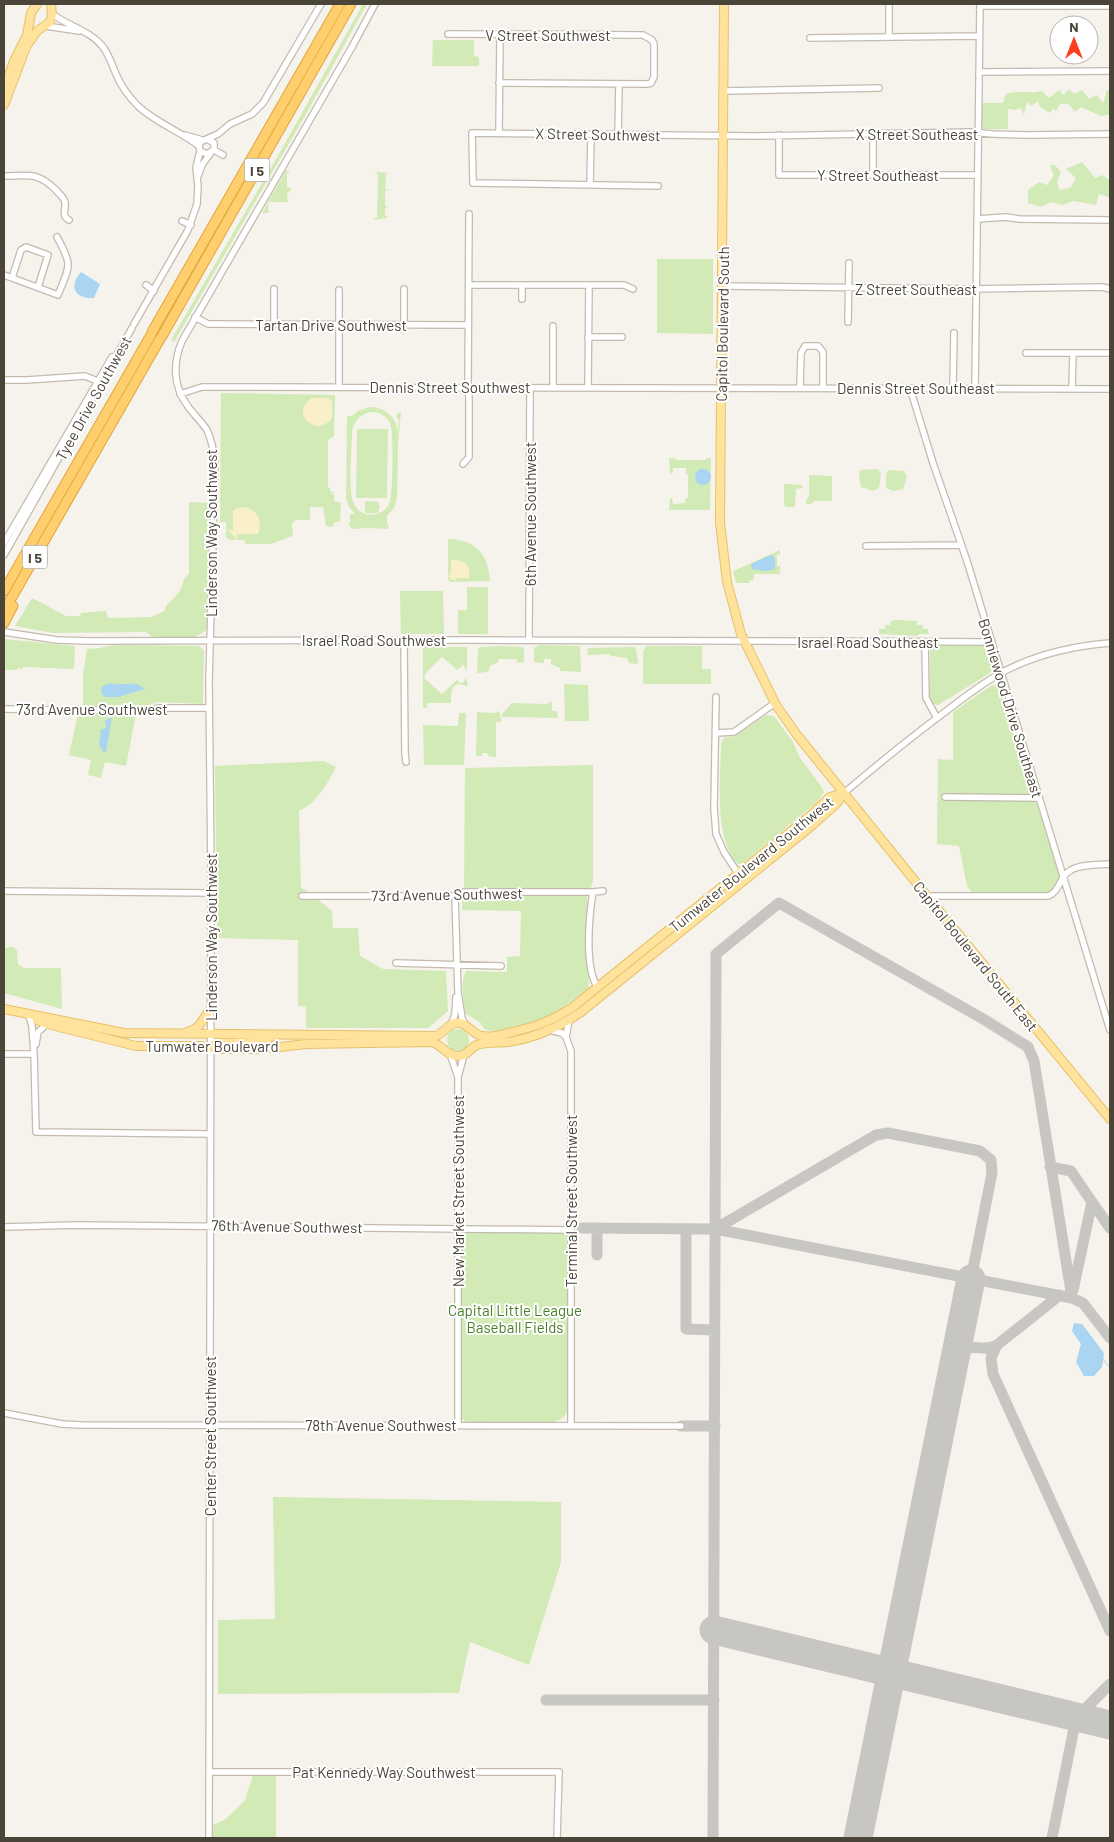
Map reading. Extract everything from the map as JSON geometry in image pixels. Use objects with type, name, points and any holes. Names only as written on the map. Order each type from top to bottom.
[{"type":"highway","name":"I 5","points":[[4,591],[340,4]]},
{"type":"highway","name":"I 5","points":[[4,611],[351,4]]},
{"type":"highway","points":[[4,623],[50,538],[67,502]]},
{"type":"main road","name":"Capitol Boulevard South","points":[[724,4],[720,490],[722,550],[726,582],[744,641],[775,703]]},
{"type":"main road","points":[[4,90],[14,61],[27,35],[30,16],[36,6],[44,6],[51,10],[52,19],[46,26],[37,31],[26,47],[4,105]]},
{"type":"main road","points":[[30,16],[35,25],[46,26]]},
{"type":"main road","name":"Capitol Boulevard South East","points":[[775,703],[797,735],[1110,1119]]},
{"type":"main road","name":"Tumwater Boulevard Southwest","points":[[498,1039],[551,1021],[573,1007],[811,815],[830,797],[844,793]]},
{"type":"main road","name":"Tumwater Boulevard Southwest","points":[[498,1039],[526,1039],[569,1020],[809,828],[836,804],[844,793]]},
{"type":"main road","name":"Tumwater Boulevard","points":[[4,1009],[47,1024],[136,1046],[210,1046],[262,1049],[313,1044],[432,1042],[443,1047]]},
{"type":"main road","points":[[183,1034],[200,1026],[210,1010]]},
{"type":"main road","name":"Tumwater Boulevard","points":[[14,1012],[124,1034],[436,1036],[444,1031]]},
{"type":"main road","points":[[458,1023],[465,1025],[482,1036],[498,1039],[479,1044],[464,1056],[450,1054],[443,1047],[444,1031],[451,1025],[458,1023]]},
{"type":"main road","points":[[472,1031],[474,1039],[472,1048]]},
{"type":"main road","points":[[210,1046],[217,1043],[262,1042],[276,1035]]},
{"type":"street","points":[[205,139],[218,134],[230,124],[252,114],[263,103],[321,4]]},
{"type":"street","name":"Linderson Way Southwest","points":[[210,1034],[210,708],[214,454],[208,432],[180,394],[176,372],[177,356],[182,341],[195,317],[376,4]]},
{"type":"street","points":[[888,4],[889,37]]},
{"type":"street","points":[[975,388],[980,5],[1110,6]]},
{"type":"street","points":[[51,10],[60,20],[89,35],[102,46],[121,84],[138,106],[148,114],[183,134],[205,154],[213,150]]},
{"type":"street","points":[[46,26],[81,31]]},
{"type":"street","name":"V Street Southwest","points":[[448,34],[643,35],[648,37],[654,44],[654,77],[651,83],[619,84]]},
{"type":"street","points":[[498,133],[500,35]]},
{"type":"street","points":[[810,38],[979,36]]},
{"type":"street","points":[[979,72],[1110,71]]},
{"type":"street","points":[[499,83],[619,84],[618,134]]},
{"type":"street","points":[[724,91],[879,88]]},
{"type":"street","name":"X Street Southeast","points":[[724,136],[978,132],[1029,135],[1110,134]]},
{"type":"street","name":"X Street Southwest","points":[[590,185],[473,183],[472,133],[724,136]]},
{"type":"street","points":[[183,134],[212,141],[213,150]]},
{"type":"street","name":"Tyee Drive Southwest","points":[[198,176],[202,165],[213,150],[218,134]]},
{"type":"street","points":[[873,134],[873,175]]},
{"type":"street","points":[[591,135],[590,185],[658,186]]},
{"type":"street","name":"Y Street Southeast","points":[[779,135],[779,175],[978,175]]},
{"type":"street","name":"Tyee Drive Southwest","points":[[134,324],[191,225],[197,204],[198,176],[196,168],[200,149],[205,139]]},
{"type":"street","points":[[213,150],[223,155]]},
{"type":"street","points":[[4,176],[35,176],[44,179],[64,198],[63,214],[69,220]]},
{"type":"street","points":[[463,464],[469,457],[469,214]]},
{"type":"street","points":[[978,219],[1006,217],[1019,219],[1110,220]]},
{"type":"street","points":[[182,221],[191,225]]},
{"type":"street","points":[[4,275],[58,295],[69,268],[68,256],[57,237]]},
{"type":"street","points":[[12,278],[22,250],[26,247],[45,253],[48,255],[38,287]]},
{"type":"street","points":[[848,322],[849,263]]},
{"type":"street","points":[[146,285],[154,291]]},
{"type":"street","points":[[469,285],[624,285],[633,289]]},
{"type":"street","points":[[522,285],[522,299]]},
{"type":"street","points":[[588,387],[589,285]]},
{"type":"street","name":"Z Street Southeast","points":[[722,286],[976,289],[1102,287],[1110,289]]},
{"type":"street","points":[[274,289],[274,324]]},
{"type":"street","points":[[404,289],[404,325]]},
{"type":"street","points":[[339,290],[339,387]]},
{"type":"street","name":"Tartan Drive Southwest","points":[[195,317],[208,324],[468,325]]},
{"type":"street","points":[[553,326],[553,388]]},
{"type":"street","name":"Tyee Drive Southwest","points":[[4,543],[132,328],[4,555]]},
{"type":"street","points":[[953,388],[954,333]]},
{"type":"street","points":[[588,337],[622,337]]},
{"type":"street","points":[[800,387],[801,353],[804,346],[814,345],[818,346],[823,352],[824,387]]},
{"type":"street","points":[[1026,352],[1110,353]]},
{"type":"street","points":[[1072,388],[1073,353]]},
{"type":"street","points":[[4,380],[85,376],[100,382]]},
{"type":"street","name":"Dennis Street Southwest","points":[[180,394],[202,387],[721,387]]},
{"type":"street","name":"Dennis Street Southeast","points":[[721,387],[1110,389]]},
{"type":"street","name":"6th Avenue Southwest","points":[[529,640],[530,388]]},
{"type":"street","name":"Bonniewood Drive Southeast","points":[[910,388],[992,642],[1110,1030]]},
{"type":"street","points":[[866,546],[961,545]]},
{"type":"street","name":"Israel Road Southwest","points":[[7,633],[57,640],[744,641]]},
{"type":"street","points":[[404,640],[406,762]]},
{"type":"street","name":"Israel Road Southeast","points":[[744,641],[992,642]]},
{"type":"street","points":[[925,642],[926,698],[937,718]]},
{"type":"street","points":[[844,793],[971,692],[1001,673],[1028,661],[1054,653],[1110,643]]},
{"type":"street","points":[[716,697],[714,808],[716,834],[724,852],[743,881]]},
{"type":"street","points":[[716,733],[734,732],[775,703]]},
{"type":"street","name":"73rd Avenue Southwest","points":[[4,709],[141,711],[160,708],[210,708]]},
{"type":"street","points":[[945,797],[1038,798]]},
{"type":"street","points":[[927,896],[1048,896],[1056,891],[1072,869],[1110,864]]},
{"type":"street","points":[[4,891],[211,892]]},
{"type":"street","name":"73rd Avenue Southwest","points":[[302,896],[455,896],[464,892],[603,891]]},
{"type":"street","points":[[593,892],[590,912],[591,966],[593,980],[598,988]]},
{"type":"street","points":[[455,896],[458,993],[465,1025]]},
{"type":"street","points":[[396,963],[501,966]]},
{"type":"street","points":[[451,1025],[455,1014],[458,993]]},
{"type":"street","points":[[28,1016],[32,1026],[34,1054],[36,1132],[210,1134]]},
{"type":"street","name":"Terminal Street Southwest","points":[[569,1020],[566,1037],[571,1051],[570,1426]]},
{"type":"street","points":[[34,1054],[38,1032],[47,1024]]},
{"type":"street","points":[[550,1030],[566,1037]]},
{"type":"street","name":"Center Street Southwest","points":[[209,1838],[210,1034]]},
{"type":"street","points":[[4,1054],[34,1054]]},
{"type":"street","name":"New Market Street Southwest","points":[[450,1054],[458,1077]]},
{"type":"street","name":"New Market Street Southwest","points":[[458,1425],[458,1077],[464,1056]]},
{"type":"street","name":"76th Avenue Southwest","points":[[4,1227],[77,1225],[571,1230]]},
{"type":"street","name":"78th Avenue Southwest","points":[[4,1414],[62,1424],[81,1425],[681,1426]]},
{"type":"street","name":"Pat Kennedy Way Southwest","points":[[209,1772],[559,1772],[557,1838]]},
{"type":"green space","points":[[363,4],[367,4],[306,114],[174,342],[171,340]]},
{"type":"green space","points":[[433,40],[474,40],[474,56],[479,57],[479,66],[432,66]]},
{"type":"green space","points":[[1069,89],[1074,94],[1082,90],[1089,99],[1097,95],[1103,103],[1107,90],[1110,90],[1110,114],[1101,116],[1081,107],[1075,112],[1069,104],[1060,104],[1056,111],[1053,109],[1050,113],[1040,107],[1038,101],[1031,106],[1027,101],[1024,115],[1021,108],[1015,110],[1008,109],[1008,129],[982,129],[982,103],[1003,103],[1006,94],[1015,92],[1042,91],[1049,98],[1059,90],[1063,95]]},
{"type":"green space","points":[[1082,162],[1095,178],[1102,175],[1110,180],[1110,198],[1099,194],[1096,205],[1074,201],[1062,205],[1051,202],[1041,207],[1028,203],[1028,190],[1039,182],[1047,185],[1054,176],[1050,166],[1054,164],[1061,172],[1057,181],[1059,190],[1070,188],[1076,178],[1066,169]]},
{"type":"green space","points":[[286,170],[290,172],[287,173],[287,187],[291,188],[290,192],[287,193],[288,202],[269,202],[269,213],[262,213]]},
{"type":"green space","points":[[374,172],[388,173],[386,174],[385,189],[389,190],[385,191],[385,206],[389,207],[385,208],[385,215],[388,216],[375,220],[374,218],[377,218],[378,176]]},
{"type":"green space","points":[[657,259],[713,259],[713,334],[657,333]]},
{"type":"green space","points":[[221,393],[335,395],[334,436],[328,440],[328,487],[330,491],[334,492],[330,494],[334,494],[334,501],[341,503],[340,522],[334,522],[333,527],[326,526],[323,507],[310,507],[310,520],[295,520],[292,523],[293,536],[271,544],[245,544],[245,540],[230,540],[226,537],[226,522],[220,522]],"holes":[[[233,511],[258,534],[236,534],[237,539],[229,531],[233,531]]]},
{"type":"green space","points":[[375,407],[388,413],[397,426],[398,431],[399,419],[397,419],[397,413],[401,413],[398,442],[397,498],[394,508],[387,516],[389,527],[387,529],[352,529],[348,524],[350,523],[350,514],[355,514],[349,507],[346,499],[347,416],[352,416],[358,411]],"holes":[[[375,412],[384,416],[390,423],[392,477],[389,504],[381,512],[370,514],[360,511],[353,501],[350,478],[352,432],[359,417],[366,413]]]},
{"type":"green space","points":[[357,429],[388,429],[387,498],[356,498]]},
{"type":"green space","points":[[669,458],[675,458],[676,460],[706,460],[706,458],[711,458],[710,510],[669,510],[670,498],[672,498],[673,504],[685,503],[686,498],[688,498],[688,475],[686,474],[686,468],[673,468],[673,473],[670,473]]},
{"type":"green space","points":[[877,469],[881,473],[879,488],[873,491],[861,487],[860,470]]},
{"type":"green space","points":[[889,470],[904,471],[907,477],[903,489],[893,491],[886,488],[886,474]]},
{"type":"green space","points":[[809,475],[832,476],[832,501],[814,501],[811,504],[806,504],[809,496]]},
{"type":"green space","points":[[784,484],[802,485],[802,488],[796,489],[795,507],[786,507],[784,505]]},
{"type":"green space","points":[[365,501],[379,502],[378,513],[365,513]]},
{"type":"green space","points":[[189,502],[210,503],[207,630],[193,638],[154,638],[146,632],[53,633],[15,626],[32,598],[66,616],[80,616],[81,613],[106,611],[108,618],[152,617],[164,611],[179,592],[189,574]]},
{"type":"green space","points":[[448,539],[466,542],[479,550],[487,563],[490,581],[450,582],[448,579]]},
{"type":"green space","points":[[780,550],[780,555],[777,555],[777,566],[780,566],[780,574],[754,574],[754,579],[749,581],[749,583],[736,583],[733,571]]},
{"type":"green space","points":[[467,587],[488,587],[488,634],[458,634],[458,610],[467,610]]},
{"type":"green space","points":[[400,591],[443,591],[444,634],[401,634]]},
{"type":"green space","points":[[891,621],[917,621],[917,625],[923,625],[923,629],[928,629],[928,633],[931,634],[919,634],[917,636],[879,634],[879,629],[885,629],[885,625],[890,625]]},
{"type":"green space","points":[[4,639],[74,646],[74,669],[23,667],[17,670],[4,670]]},
{"type":"green space","points":[[116,645],[199,646],[204,650],[203,704],[157,702],[141,708],[83,706],[83,674],[87,649]]},
{"type":"green space","points":[[539,645],[580,646],[581,672],[560,671],[560,668],[551,664],[551,659],[544,659],[544,663],[534,662],[534,648]]},
{"type":"green space","points":[[934,645],[986,646],[992,660],[993,670],[938,705],[933,704],[930,697],[930,650]]},
{"type":"green space","points":[[646,646],[702,646],[702,669],[711,669],[711,684],[643,684],[643,652]]},
{"type":"green space","points":[[423,647],[467,647],[467,671],[463,665],[457,670],[442,657],[426,673],[424,678],[442,694],[457,680],[461,683],[464,682],[466,677],[468,686],[459,684],[454,687],[451,703],[427,703],[427,708],[423,708]]},
{"type":"green space","points":[[480,647],[522,647],[524,650],[524,662],[517,663],[517,659],[499,659],[498,662],[490,666],[488,672],[477,673],[478,649]]},
{"type":"green space","points":[[588,648],[636,648],[638,664],[629,663],[627,658],[611,656],[610,654],[587,655]]},
{"type":"green space","points":[[564,684],[588,685],[589,721],[565,721]]},
{"type":"green space","points":[[992,685],[1000,689],[1060,877],[1055,888],[1048,894],[972,893],[967,886],[959,846],[937,844],[938,759],[953,760],[953,712]]},
{"type":"green space","points":[[552,702],[552,711],[557,711],[558,718],[502,717],[502,714],[512,703],[548,704]]},
{"type":"green space","points":[[498,711],[501,722],[496,722],[496,757],[488,756],[488,753],[476,756],[477,712],[494,713]]},
{"type":"green space","points":[[459,713],[466,713],[464,765],[424,765],[423,725],[458,726]]},
{"type":"green space","points":[[78,714],[136,714],[126,766],[105,762],[101,778],[88,775],[91,760],[69,755]]},
{"type":"green space","points":[[766,715],[774,716],[793,742],[800,758],[824,792],[817,802],[742,864],[738,864],[730,853],[722,823],[720,806],[721,743],[724,738],[735,736]]},
{"type":"green space","points":[[324,761],[336,767],[317,798],[299,811],[301,888],[332,911],[333,928],[358,928],[360,956],[383,969],[446,971],[448,1011],[428,1028],[306,1028],[306,1007],[298,1006],[298,940],[217,938],[215,766]]},
{"type":"green space","points":[[593,765],[593,880],[590,892],[464,892],[465,768]]},
{"type":"green space","points":[[462,896],[587,896],[589,988],[552,1014],[534,1022],[497,1031],[484,1029],[480,1022],[466,1014],[463,992],[464,976],[466,971],[507,972],[507,957],[520,956],[521,911],[462,910]]},
{"type":"green space","points":[[13,947],[17,950],[18,964],[24,968],[61,968],[62,1009],[4,993],[4,948]]},
{"type":"green space","points":[[458,1029],[466,1032],[469,1040],[466,1048],[458,1051],[450,1048],[447,1040],[450,1032]]},
{"type":"green space","name":"Capital Little League Baseball Fields","points":[[461,1231],[569,1232],[568,1409],[559,1420],[554,1422],[466,1422],[461,1418]]},
{"type":"green space","points":[[273,1497],[561,1502],[561,1562],[529,1665],[470,1642],[459,1693],[218,1694],[218,1620],[275,1619]]},
{"type":"green space","points":[[254,1772],[276,1772],[276,1838],[209,1838],[209,1827],[226,1819],[245,1800]]},
{"type":"sand","points":[[312,398],[328,398],[332,401],[332,418],[326,424],[319,426],[307,422],[303,410],[305,404]]},
{"type":"sand","points":[[244,507],[256,513],[260,525],[258,534],[236,534],[238,539],[235,539],[235,536],[228,532],[228,529],[233,531],[233,511]]},
{"type":"sand","points":[[451,560],[460,560],[466,563],[469,569],[469,578],[454,578],[458,581],[450,579],[448,572],[451,575]]},
{"type":"water","points":[[81,272],[100,284],[94,298],[87,298],[78,294],[74,287],[77,277]]},
{"type":"water","points":[[703,469],[711,477],[703,485],[695,477]]},
{"type":"water","points":[[771,555],[775,557],[775,569],[766,571],[752,569],[751,565],[753,563]]},
{"type":"water","points":[[110,683],[137,684],[145,689],[118,697],[104,697],[101,691],[102,687]]},
{"type":"water","points":[[112,717],[106,752],[103,752],[99,744],[101,730],[106,728],[105,721]]},
{"type":"water","points":[[1074,1323],[1082,1324],[1104,1353],[1102,1367],[1094,1376],[1084,1376],[1076,1362],[1081,1344],[1072,1331]]},
{"type":"waterway","points":[[1103,1359],[1110,1368]]},
{"type":"taxiway","points":[[713,1838],[716,954],[779,903],[985,1020],[1028,1047],[1034,1061],[1072,1298]]},
{"type":"taxiway","points":[[715,1229],[876,1135],[888,1133],[980,1151],[991,1160],[992,1173],[971,1279]]},
{"type":"taxiway","points":[[1050,1167],[1071,1171],[1092,1202],[1073,1290]]},
{"type":"taxiway","points":[[1092,1202],[1110,1228]]},
{"type":"taxiway","points":[[582,1228],[715,1229],[1072,1298],[1083,1303],[1110,1338]]},
{"type":"taxiway","points":[[597,1228],[597,1255]]},
{"type":"taxiway","points":[[686,1229],[686,1329],[715,1330]]},
{"type":"taxiway","points":[[955,1362],[965,1350],[970,1348],[991,1348],[997,1345],[1060,1295]]},
{"type":"taxiway","points":[[997,1345],[991,1358],[993,1374],[1110,1631]]},
{"type":"taxiway","points":[[681,1426],[715,1426]]},
{"type":"taxiway","points":[[1052,1838],[1076,1718],[1110,1684]]},
{"type":"taxiway","points":[[546,1700],[714,1700]]},
{"type":"runway","points":[[858,1838],[971,1279]]},
{"type":"runway","points":[[714,1630],[1110,1725]]}]
